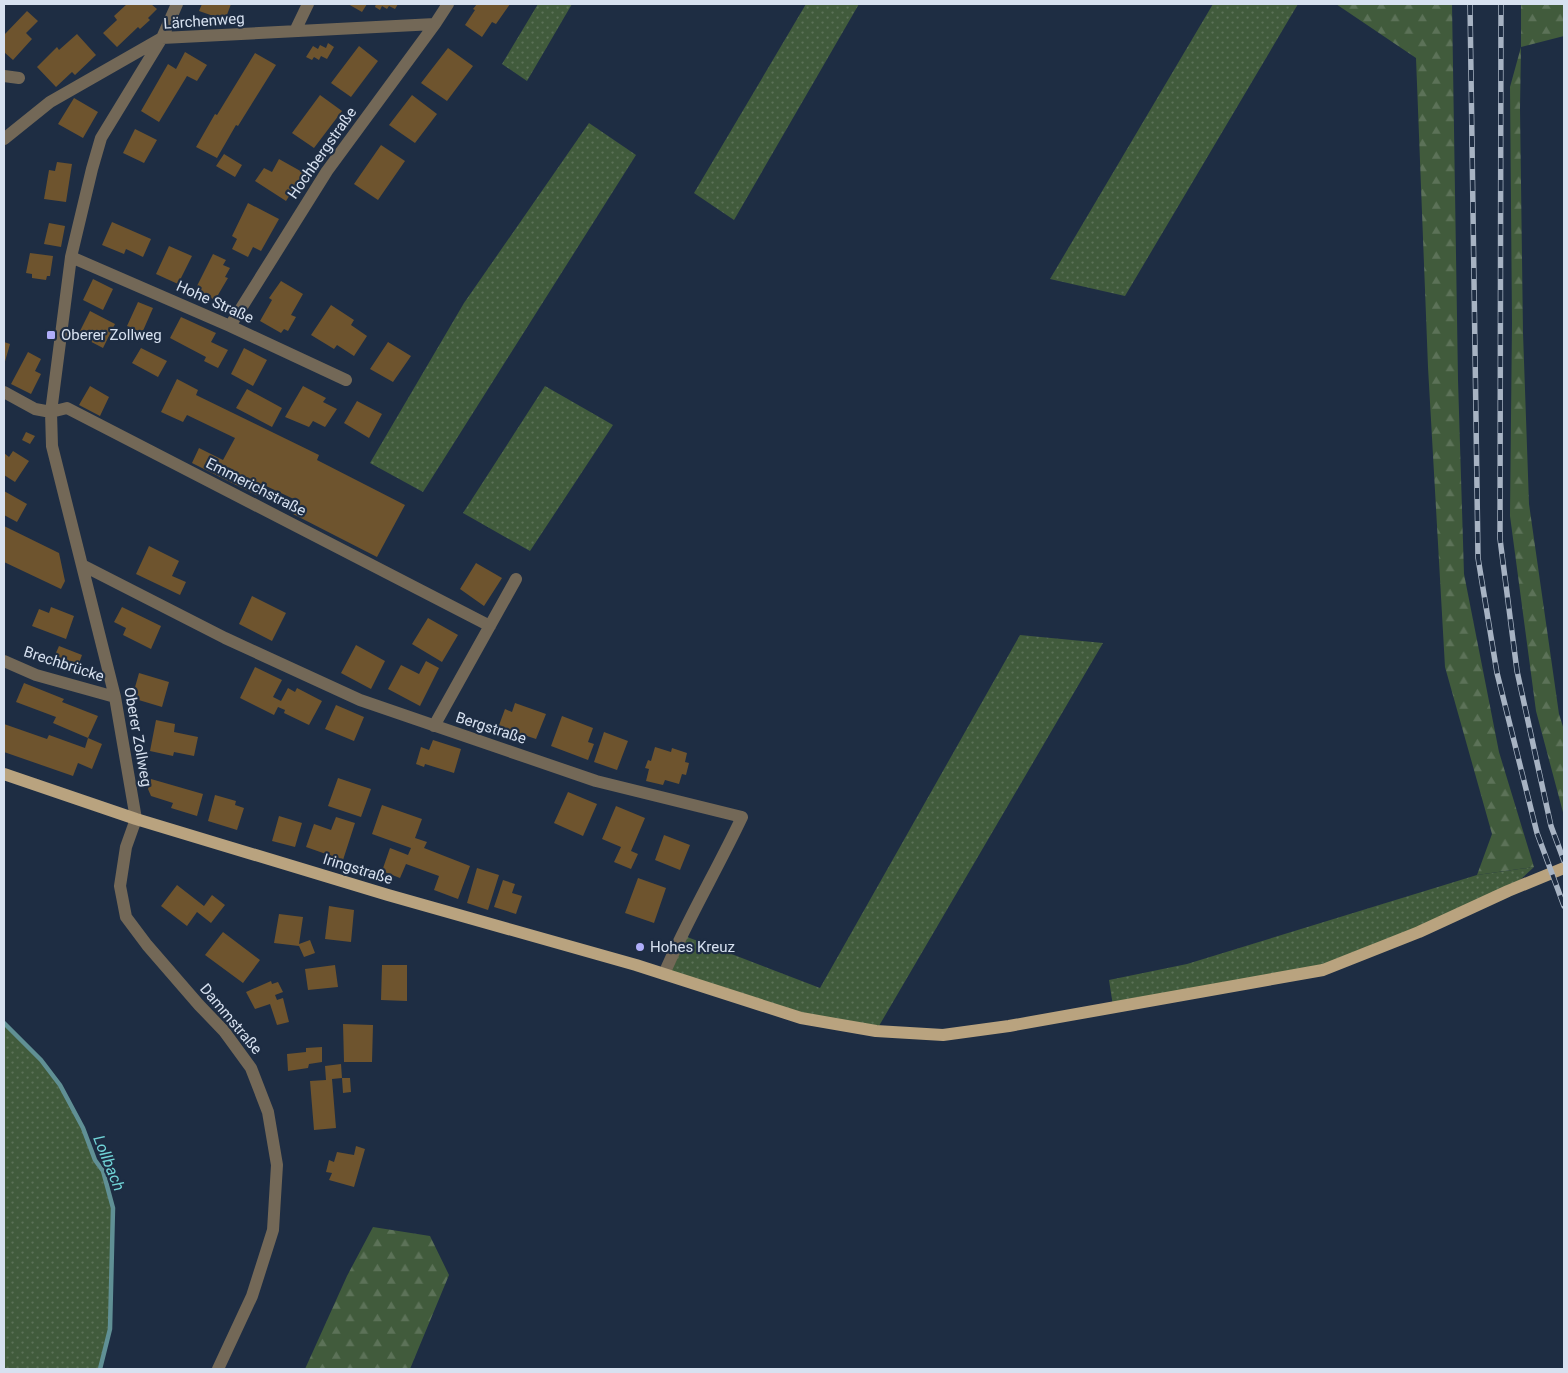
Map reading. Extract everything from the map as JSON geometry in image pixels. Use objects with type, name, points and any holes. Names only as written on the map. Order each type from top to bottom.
[{"type":"main road","name":"Iringstraße","points":[[4,774],[136,819],[378,892],[636,965],[801,1018],[876,1031],[943,1035],[1009,1026],[1323,970],[1419,932],[1508,891],[1564,868]]},
{"type":"street","name":"Oberer Zollweg","points":[[136,819],[114,697],[52,446],[51,412],[71,257],[101,138],[162,38],[177,4]]},
{"type":"street","points":[[295,32],[308,4]]},
{"type":"street","name":"Hochbergstraße","points":[[230,326],[327,171],[448,4]]},
{"type":"street","name":"Lärchenweg","points":[[4,139],[50,102],[162,38],[435,24]]},
{"type":"street","points":[[4,76],[19,78]]},
{"type":"street","name":"Hohe Straße","points":[[71,257],[230,326],[346,380]]},
{"type":"street","name":"Emmerichstraße","points":[[4,392],[35,409],[51,412],[67,408],[490,626]]},
{"type":"street","name":"Bergstraße","points":[[82,565],[252,651],[360,700],[596,781],[742,817],[664,974]]},
{"type":"street","points":[[434,726],[516,579]]},
{"type":"street","name":"Brechbrücke","points":[[4,661],[36,676],[114,697]]},
{"type":"street","name":"Dammstraße","points":[[136,819],[126,847],[120,886],[126,917],[198,1005],[224,1031],[251,1068],[268,1112],[277,1165],[274,1230],[252,1296],[218,1369]]},
{"type":"green space","points":[[538,4],[572,4],[527,81],[502,64]]},
{"type":"green space","points":[[806,4],[859,4],[734,220],[694,193]]},
{"type":"green space","points":[[1213,4],[1298,4],[1125,296],[1050,279]]},
{"type":"green space","points":[[1336,4],[1452,4],[1458,380],[1464,574],[1499,752],[1534,867],[1477,875],[1492,834],[1445,667],[1428,367],[1416,58]]},
{"type":"green space","points":[[1521,4],[1564,4],[1564,36],[1521,47]]},
{"type":"green space","points":[[1521,47],[1523,333],[1529,504],[1559,714],[1564,730],[1564,816],[1536,711],[1510,516],[1512,323],[1510,87]]},
{"type":"green space","points":[[589,123],[636,155],[423,492],[370,463],[464,303]]},
{"type":"green space","points":[[545,386],[613,425],[530,551],[463,513]]},
{"type":"green space","points":[[1020,635],[1103,643],[876,1031],[801,1018],[664,974],[682,935],[820,988]]},
{"type":"green space","points":[[1534,867],[1508,891],[1323,970],[1113,1006],[1109,980],[1187,964],[1477,875]]},
{"type":"green space","points":[[4,1023],[41,1060],[60,1085],[83,1128],[95,1160],[103,1171],[113,1208],[110,1329],[100,1369],[4,1369]]},
{"type":"green space","points":[[373,1227],[430,1236],[449,1275],[410,1369],[305,1369],[347,1276]]},
{"type":"building","points":[[127,4],[151,4],[157,9],[148,18],[150,20],[140,29],[138,27],[117,47],[103,33],[117,20],[114,16]]},
{"type":"building","points":[[202,4],[231,4],[225,20],[199,11]]},
{"type":"building","points":[[348,4],[367,4],[362,12]]},
{"type":"building","points":[[376,4],[398,4],[395,9],[389,6],[387,9],[382,6],[380,10],[375,7]]},
{"type":"building","points":[[477,4],[510,4],[496,24],[492,22],[482,37],[465,25]]},
{"type":"building","points":[[27,11],[38,21],[26,33],[32,39],[13,60],[4,52],[4,35]]},
{"type":"building","points":[[77,34],[96,55],[75,75],[72,72],[56,87],[37,67],[57,47],[59,50]]},
{"type":"building","points":[[328,43],[334,47],[327,59],[321,56],[319,60],[314,57],[312,60],[306,57],[313,46],[318,49],[320,45],[326,48]]},
{"type":"building","points":[[359,46],[378,61],[351,97],[331,83]]},
{"type":"building","points":[[448,48],[473,66],[447,101],[421,83]]},
{"type":"building","points":[[185,52],[207,65],[197,81],[187,76],[159,122],[141,111],[168,64],[176,69]]},
{"type":"building","points":[[255,53],[276,65],[238,126],[236,125],[217,158],[196,147]]},
{"type":"building","points":[[320,95],[342,111],[314,148],[292,133]]},
{"type":"building","points":[[412,95],[437,114],[415,143],[389,125]]},
{"type":"building","points":[[74,98],[98,112],[83,138],[58,124]]},
{"type":"building","points":[[135,129],[157,140],[144,163],[123,153]]},
{"type":"building","points":[[381,145],[405,161],[378,200],[354,184]]},
{"type":"building","points":[[224,154],[242,165],[235,177],[216,166]]},
{"type":"building","points":[[279,159],[304,173],[286,201],[255,181],[264,168],[272,172]]},
{"type":"building","points":[[57,162],[72,164],[66,202],[44,199],[49,170],[55,171]]},
{"type":"building","points":[[248,203],[279,219],[261,251],[253,247],[248,257],[232,249],[237,239],[232,236]]},
{"type":"building","points":[[112,222],[151,239],[143,257],[126,249],[124,254],[102,245]]},
{"type":"building","points":[[49,223],[65,226],[61,247],[44,244]]},
{"type":"building","points":[[169,246],[192,256],[178,284],[156,274]]},
{"type":"building","points":[[30,253],[53,256],[50,276],[47,276],[46,280],[32,278],[32,274],[26,273]]},
{"type":"building","points":[[213,254],[226,260],[223,265],[230,268],[225,277],[228,278],[215,300],[195,290]]},
{"type":"building","points":[[93,279],[113,289],[103,310],[83,300]]},
{"type":"building","points":[[281,281],[303,294],[291,315],[296,317],[288,331],[284,329],[281,333],[260,321],[272,300],[269,298]]},
{"type":"building","points":[[138,302],[153,308],[142,333],[127,326]]},
{"type":"building","points":[[331,305],[354,320],[351,325],[367,336],[354,356],[337,345],[334,349],[311,335]]},
{"type":"building","points":[[90,311],[115,324],[103,348],[78,335]]},
{"type":"building","points":[[181,317],[216,333],[211,342],[228,350],[218,368],[204,361],[206,357],[170,338]]},
{"type":"building","points":[[4,342],[10,344],[4,365]]},
{"type":"building","points":[[388,342],[411,356],[393,382],[370,369]]},
{"type":"building","points":[[141,348],[167,361],[158,377],[132,363]]},
{"type":"building","points":[[244,348],[267,360],[253,386],[231,374]]},
{"type":"building","points":[[28,352],[41,359],[35,371],[41,374],[31,394],[11,384]]},
{"type":"building","points":[[177,379],[198,390],[196,395],[319,455],[317,460],[405,505],[377,557],[293,514],[300,502],[264,485],[258,496],[192,463],[199,448],[223,460],[235,438],[187,415],[183,422],[161,412]]},
{"type":"building","points":[[90,386],[109,397],[100,416],[79,405]]},
{"type":"building","points":[[303,386],[326,398],[323,402],[337,409],[325,427],[313,421],[309,427],[285,417]]},
{"type":"building","points":[[247,389],[282,408],[272,427],[236,408]]},
{"type":"building","points":[[357,401],[382,414],[369,438],[344,423]]},
{"type":"building","points":[[26,432],[35,436],[30,444],[22,440]]},
{"type":"building","points":[[13,451],[29,461],[15,482],[4,475],[4,453],[9,457]]},
{"type":"building","points":[[4,491],[27,504],[17,522],[4,515]]},
{"type":"building","points":[[4,526],[59,553],[65,581],[61,589],[4,562]]},
{"type":"building","points":[[149,546],[179,561],[172,576],[186,582],[180,595],[136,574]]},
{"type":"building","points":[[476,563],[502,578],[484,606],[460,589]]},
{"type":"building","points":[[252,596],[286,613],[272,641],[239,624]]},
{"type":"building","points":[[51,607],[74,616],[66,639],[32,626],[39,609],[49,613]]},
{"type":"building","points":[[122,607],[161,626],[151,649],[123,635],[126,628],[114,622]]},
{"type":"building","points":[[428,618],[458,635],[442,662],[412,644]]},
{"type":"building","points":[[356,645],[385,661],[371,689],[341,673]]},
{"type":"building","points":[[59,646],[82,655],[75,674],[51,664]]},
{"type":"building","points":[[426,661],[439,668],[420,706],[388,689],[401,665],[419,674]]},
{"type":"building","points":[[255,667],[282,680],[273,697],[281,701],[288,688],[295,692],[297,688],[322,701],[309,725],[284,713],[285,710],[278,707],[274,715],[240,698]]},
{"type":"building","points":[[139,673],[169,682],[162,707],[132,698]]},
{"type":"building","points":[[24,683],[64,699],[62,702],[98,716],[88,738],[53,723],[56,717],[16,702]]},
{"type":"building","points":[[515,703],[546,714],[536,739],[498,728],[505,709],[512,712]]},
{"type":"building","points":[[336,705],[364,717],[354,741],[325,729]]},
{"type":"building","points":[[562,716],[593,728],[588,742],[594,744],[588,760],[551,746]]},
{"type":"building","points":[[156,720],[175,724],[174,732],[198,737],[194,756],[174,752],[173,756],[150,751]]},
{"type":"building","points":[[4,724],[47,739],[49,735],[85,748],[88,738],[102,744],[92,769],[78,763],[73,776],[4,752]]},
{"type":"building","points":[[604,732],[628,741],[617,770],[594,762]]},
{"type":"building","points":[[433,740],[461,749],[454,773],[425,764],[424,767],[416,764],[421,747],[429,750]]},
{"type":"building","points":[[655,747],[671,752],[672,748],[687,753],[685,762],[689,763],[686,775],[682,774],[679,784],[665,780],[663,785],[646,781],[649,769],[645,768],[648,760],[651,761]]},
{"type":"building","points":[[338,778],[371,789],[361,817],[328,806]]},
{"type":"building","points":[[151,779],[203,794],[197,816],[171,808],[173,803],[151,796],[148,789]]},
{"type":"building","points":[[568,792],[597,804],[583,836],[554,823]]},
{"type":"building","points":[[215,795],[236,801],[235,805],[244,808],[237,830],[208,821]]},
{"type":"building","points":[[382,805],[422,819],[415,838],[427,842],[424,848],[470,866],[458,899],[434,890],[439,876],[406,864],[400,878],[382,871],[390,848],[408,855],[411,848],[372,834]]},
{"type":"building","points":[[616,806],[645,818],[631,851],[638,854],[631,869],[614,862],[621,847],[602,839]]},
{"type":"building","points":[[279,816],[302,823],[295,847],[272,841]]},
{"type":"building","points":[[336,817],[355,823],[343,860],[306,847],[314,824],[331,830]]},
{"type":"building","points":[[664,835],[690,845],[680,870],[655,860]]},
{"type":"building","points":[[477,868],[499,875],[488,910],[467,903]]},
{"type":"building","points":[[638,878],[666,888],[654,923],[625,913]]},
{"type":"building","points":[[503,880],[515,884],[512,893],[522,896],[516,914],[494,907]]},
{"type":"building","points":[[177,885],[204,906],[212,895],[225,905],[211,923],[197,912],[187,926],[161,906]]},
{"type":"building","points":[[329,906],[354,910],[351,942],[325,939]]},
{"type":"building","points":[[279,914],[303,917],[299,944],[310,940],[315,953],[304,957],[299,946],[274,943]]},
{"type":"building","points":[[223,932],[260,960],[243,983],[205,955]]},
{"type":"building","points":[[335,965],[338,987],[308,990],[305,969]]},
{"type":"building","points":[[382,965],[407,965],[407,1001],[381,1000]]},
{"type":"building","points":[[271,981],[272,984],[278,982],[283,992],[275,995],[277,1000],[283,998],[289,1022],[277,1025],[270,1004],[255,1009],[246,992]]},
{"type":"building","points":[[343,1024],[373,1025],[372,1062],[344,1062]]},
{"type":"building","points":[[322,1047],[322,1062],[309,1064],[308,1068],[288,1071],[287,1054],[306,1052],[306,1048]]},
{"type":"building","points":[[341,1064],[342,1078],[332,1079],[336,1128],[314,1130],[310,1081],[326,1080],[325,1066]]},
{"type":"building","points":[[342,1078],[350,1078],[351,1092],[343,1093]]},
{"type":"building","points":[[356,1146],[365,1149],[354,1187],[329,1180],[332,1173],[326,1172],[329,1160],[334,1162],[337,1152],[354,1155]]},
{"type":"waterway","name":"Lollbach","points":[[4,1023],[41,1060],[60,1085],[83,1128],[95,1160],[103,1171],[113,1208],[110,1329],[100,1369]]},
{"type":"railway","points":[[1470,4],[1478,558],[1497,673],[1537,833],[1564,906]]},
{"type":"railway","points":[[1501,4],[1500,539],[1517,671],[1551,826],[1564,861]]},
{"type":"place","name":"Oberer Zollweg","points":[[51,335]]},
{"type":"place","name":"Hohes Kreuz","points":[[640,947]]}]
